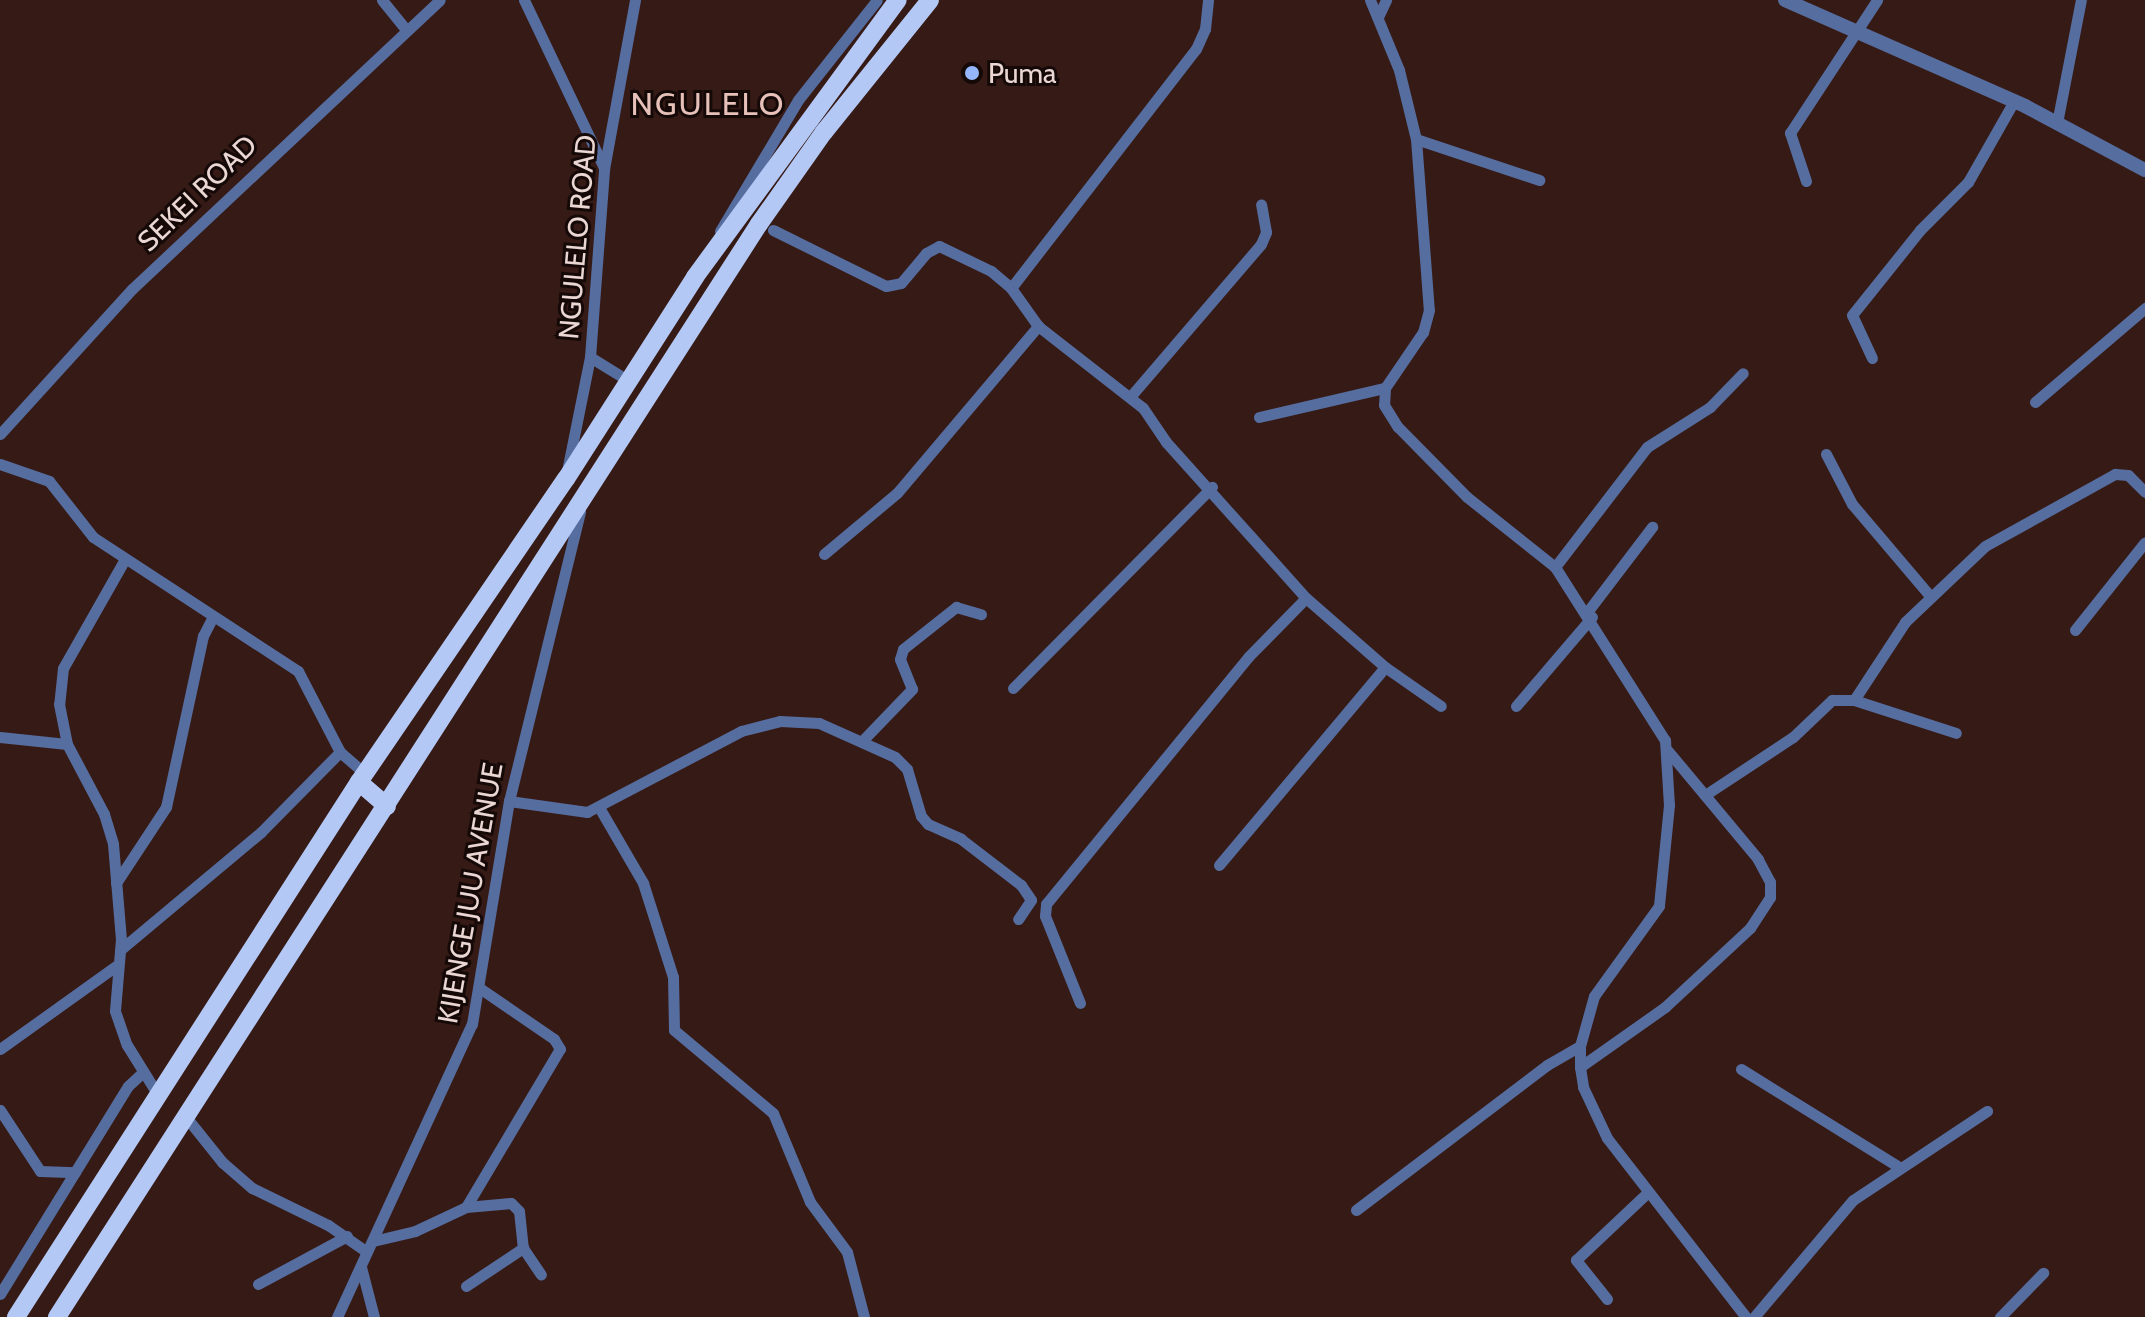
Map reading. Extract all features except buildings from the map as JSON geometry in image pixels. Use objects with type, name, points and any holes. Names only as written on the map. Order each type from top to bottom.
[{"type":"highway","points":[[16,1317],[362,778],[566,479],[695,277],[898,0]]},
{"type":"highway","points":[[57,1317],[759,224],[824,132],[930,0]]},
{"type":"highway","points":[[411,706],[438,727]]},
{"type":"highway","points":[[362,778],[387,806]]},
{"type":"street","points":[[382,0],[406,30]]},
{"type":"street","name":"SEKEI ROAD","points":[[0,434],[132,289],[440,0]]},
{"type":"street","points":[[524,0],[604,169]]},
{"type":"street","name":"NGULELO ROAD","points":[[566,479],[590,357],[604,169],[635,0]]},
{"type":"street","points":[[695,277],[749,176],[798,100],[877,0]]},
{"type":"street","points":[[1011,288],[1196,49],[1208,0]]},
{"type":"street","points":[[1370,0],[1379,15],[1416,139],[1429,310],[1423,332],[1385,388],[1384,405],[1398,427],[1467,497],[1555,567],[1590,614],[1667,751],[1764,870],[1770,882],[1765,911],[1665,1007],[1580,1067]]},
{"type":"street","points":[[1379,15],[1386,0]]},
{"type":"street","points":[[1785,0],[2014,101],[2145,170]]},
{"type":"street","points":[[1806,181],[1790,133],[1877,0]]},
{"type":"street","points":[[2057,123],[2081,0]]},
{"type":"street","points":[[1872,358],[1852,315],[1920,230],[1968,182],[2014,101]]},
{"type":"street","points":[[1416,139],[1539,180]]},
{"type":"street","points":[[1130,397],[1261,244],[1266,232],[1261,204]]},
{"type":"street","points":[[773,230],[886,286],[901,283],[926,253],[939,246],[971,259],[1011,288],[1038,326],[1130,397],[1212,487],[1306,598],[1385,667],[1441,706]]},
{"type":"street","points":[[2035,402],[2145,308]]},
{"type":"street","points":[[824,554],[897,493],[1038,326]]},
{"type":"street","points":[[590,357],[629,381]]},
{"type":"street","points":[[1555,567],[1647,447],[1710,407],[1743,373]]},
{"type":"street","points":[[1259,417],[1385,388]]},
{"type":"street","points":[[1826,454],[1852,504],[1930,596]]},
{"type":"street","points":[[0,464],[49,481],[93,537],[298,671],[340,752],[362,778]]},
{"type":"street","points":[[1854,700],[1905,622],[1930,596],[2004,534],[2115,474],[2128,475],[2145,492]]},
{"type":"street","points":[[1013,688],[1212,487]]},
{"type":"street","name":"KIJENGE JUU AVENUE","points":[[337,1317],[462,1052],[481,989],[486,919],[509,801],[582,504]]},
{"type":"street","points":[[1516,706],[1590,614],[1652,527]]},
{"type":"street","points":[[2075,630],[2145,542]]},
{"type":"street","points":[[125,559],[63,668],[59,704],[67,744],[110,827],[120,950],[116,966],[115,1011],[143,1072],[158,1095]]},
{"type":"street","points":[[1080,1003],[1045,916],[1046,904],[1249,656],[1306,598]]},
{"type":"street","points":[[863,740],[912,689],[900,659],[903,649],[956,607],[981,614]]},
{"type":"street","points":[[116,883],[166,807],[203,636],[213,616]]},
{"type":"street","points":[[1219,865],[1385,667]]},
{"type":"street","points":[[1705,795],[1758,755],[1793,737],[1823,703],[1854,700],[1956,733]]},
{"type":"street","points":[[509,801],[574,812],[600,809],[760,724],[819,723],[863,740],[907,769],[928,824],[961,839],[1021,885],[1031,900],[1018,919]]},
{"type":"street","points":[[0,737],[67,744]]},
{"type":"street","points":[[1667,751],[1669,805],[1659,906],[1646,931],[1602,981],[1580,1046],[1580,1067],[1593,1112],[1647,1193],[1746,1317]]},
{"type":"street","points":[[120,950],[261,832],[340,752]]},
{"type":"street","points":[[600,809],[643,883],[673,977],[674,1030],[773,1113],[810,1202],[847,1252],[864,1317]]},
{"type":"street","points":[[0,1049],[116,966]]},
{"type":"street","points":[[466,1207],[560,1049],[554,1039],[481,989]]},
{"type":"street","points":[[1356,1210],[1547,1065],[1580,1046]]},
{"type":"street","points":[[1741,1069],[1899,1167]]},
{"type":"street","points":[[0,1294],[131,1082],[143,1072]]},
{"type":"street","points":[[0,1110],[40,1171],[75,1172]]},
{"type":"street","points":[[1754,1317],[1835,1217],[1899,1167],[1987,1111]]},
{"type":"street","points":[[186,1117],[222,1162],[252,1188],[370,1246],[415,1231],[466,1207],[516,1206],[523,1248],[541,1275]]},
{"type":"street","points":[[1607,1299],[1576,1260],[1647,1193]]},
{"type":"street","points":[[258,1284],[347,1236]]},
{"type":"street","points":[[466,1286],[523,1248]]},
{"type":"street","points":[[361,1267],[374,1317]]},
{"type":"street","points":[[2000,1317],[2043,1273]]},
{"type":"place","name":"Puma","points":[[972,73]]},
{"type":"district","name":"NGULELO","points":[[708,104]]}]
